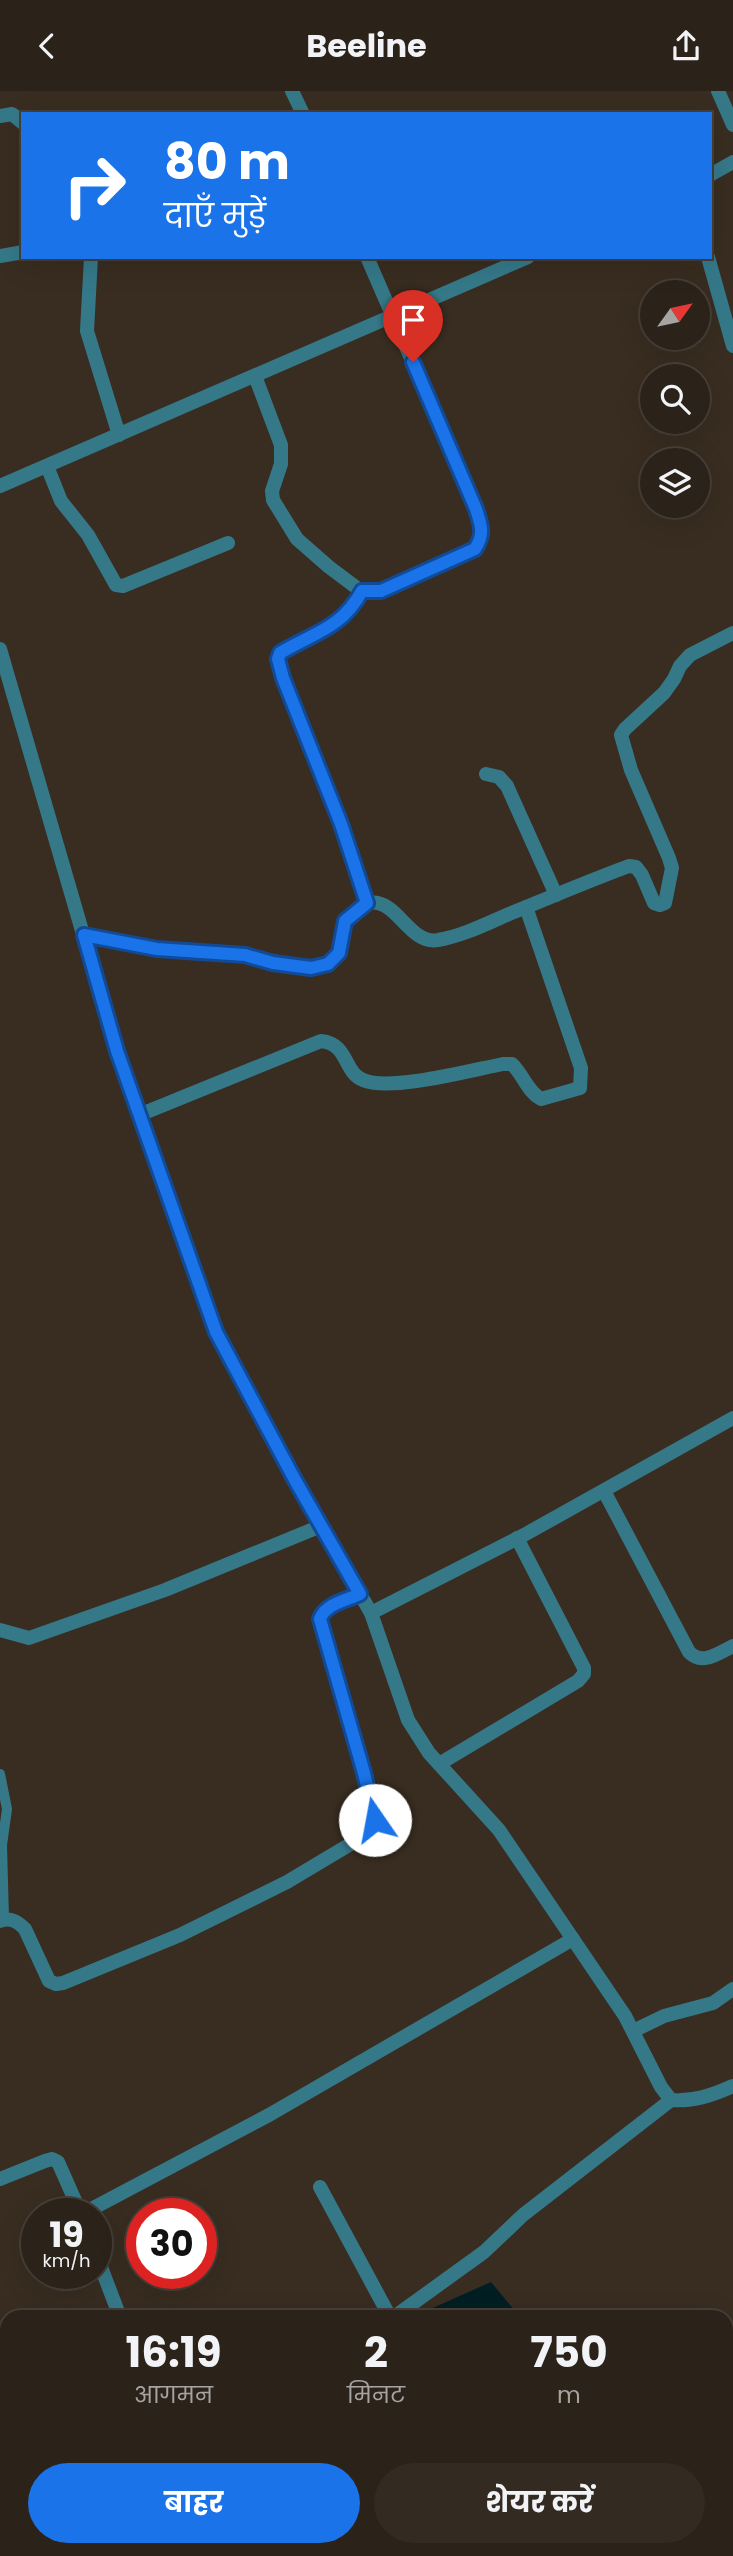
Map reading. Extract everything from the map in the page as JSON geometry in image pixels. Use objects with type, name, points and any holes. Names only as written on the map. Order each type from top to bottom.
[{"type":"street","points":[[292,91],[302,112]]},
{"type":"street","points":[[718,91],[733,125]]},
{"type":"street","points":[[0,116],[12,114],[21,121]]},
{"type":"street","points":[[712,173],[733,162]]},
{"type":"street","points":[[0,257],[21,252]]},
{"type":"street","points":[[91,259],[87,331],[119,435]]},
{"type":"street","points":[[255,376],[281,445],[281,464],[272,491],[273,500],[307,550],[362,591],[381,591],[475,549],[481,539],[482,527],[476,509],[368,259]]},
{"type":"street","points":[[0,486],[255,376],[500,263],[519,259]]},
{"type":"street","points":[[709,259],[733,346]]},
{"type":"street","points":[[47,466],[61,501],[94,544],[116,585],[123,586],[228,543]]},
{"type":"street","points":[[362,591],[352,609],[343,618],[280,653],[278,659],[283,678],[341,824],[367,903]]},
{"type":"street","points":[[84,935],[157,949],[245,955],[273,963],[311,968],[328,964],[339,953],[345,921],[367,903],[376,902],[386,907],[422,937],[436,941],[629,866],[636,867],[642,875],[654,903],[665,903],[672,868],[670,858],[631,769],[621,735],[664,694],[680,666],[690,655],[733,633]]},
{"type":"street","points":[[0,649],[117,1051],[216,1332],[371,1613],[408,1720],[429,1753],[499,1830],[633,2031],[661,2087],[671,2100]]},
{"type":"street","points":[[486,774],[499,777],[507,786],[556,895]]},
{"type":"street","points":[[139,1115],[321,1041],[336,1047],[361,1080],[375,1083],[389,1084],[512,1064],[522,1073],[531,1094],[541,1099],[580,1088],[581,1068],[526,907]]},
{"type":"street","points":[[371,1613],[517,1538],[733,1418]]},
{"type":"street","points":[[604,1491],[689,1652],[702,1659],[733,1646]]},
{"type":"street","points":[[0,1630],[29,1638],[166,1590],[321,1526]]},
{"type":"street","points":[[439,1764],[578,1681],[584,1674],[584,1668],[517,1538]]},
{"type":"street","points":[[2,1920],[12,1919],[25,1929],[49,1981],[64,1983],[180,1935],[287,1882],[369,1833],[375,1820],[373,1806],[320,1619],[329,1607],[360,1594]]},
{"type":"street","points":[[112,2198],[269,2115],[573,1940]]},
{"type":"street","points":[[633,2031],[664,2016],[713,2003],[733,1989]]},
{"type":"street","points":[[402,2310],[484,2252],[523,2215],[671,2100],[682,2101],[715,2095],[733,2086]]},
{"type":"street","points":[[0,2179],[52,2159],[58,2162],[75,2198]]},
{"type":"street","points":[[320,2187],[388,2310]]},
{"type":"street","points":[[110,2289],[117,2310]]},
{"type":"lane","points":[[0,1774],[7,1809],[2,1845],[2,1920]]},
{"type":"water","points":[[491,2282],[514,2310],[428,2310]]},
{"type":"route","points":[[375,1820],[320,1619],[329,1607],[360,1594],[216,1332],[117,1051],[84,935],[157,949],[245,955],[273,963],[311,968],[328,964],[339,953],[345,921],[351,913],[367,903],[341,824],[283,678],[278,659],[280,653],[343,618],[352,609],[362,591],[381,591],[475,549],[481,539],[482,527],[476,509],[413,362]]}]
